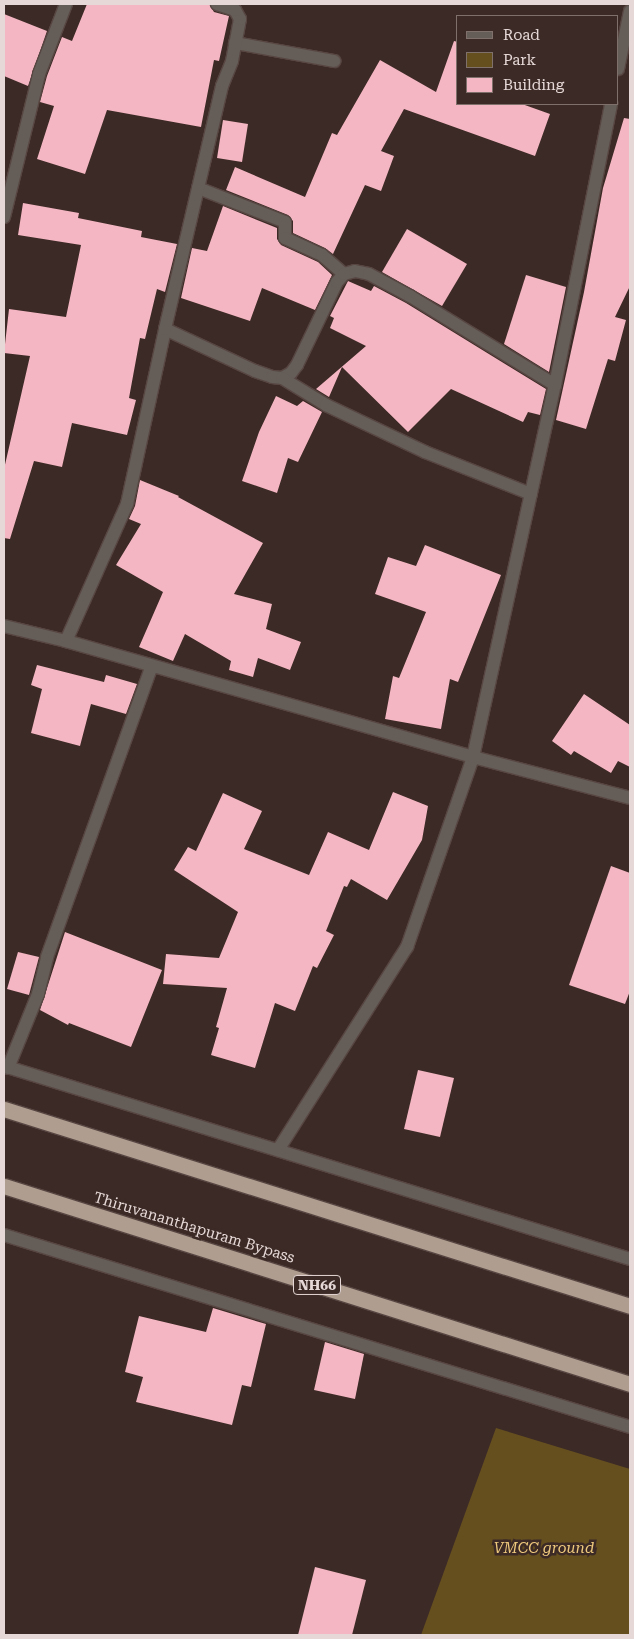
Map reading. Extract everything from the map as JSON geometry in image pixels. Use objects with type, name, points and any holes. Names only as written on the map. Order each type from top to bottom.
[{"type":"highway","points":[[4,1109],[630,1306]]},
{"type":"highway","name":"Thiruvananthapuram Bypass","points":[[4,1186],[630,1384]]},
{"type":"street","points":[[4,216],[39,74],[66,4]]},
{"type":"street","points":[[66,641],[127,504],[165,329],[222,86],[232,62],[240,19],[235,10],[217,4]]},
{"type":"street","points":[[619,65],[630,10]]},
{"type":"street","points":[[236,43],[334,61]]},
{"type":"street","points":[[278,1150],[407,947],[473,757],[555,385],[611,105]]},
{"type":"street","points":[[198,188],[285,222],[286,238],[322,255],[344,274]]},
{"type":"street","points":[[282,378],[291,373],[297,365],[337,282],[344,274],[355,271],[385,282],[555,385]]},
{"type":"street","points":[[165,329],[255,371],[272,377],[282,378],[326,405],[425,452],[531,494]]},
{"type":"street","points":[[4,626],[66,641],[473,757],[630,798]]},
{"type":"street","points":[[152,666],[47,957],[38,994],[6,1067],[630,1259]]},
{"type":"street","points":[[4,1235],[630,1427]]},
{"type":"green space","name":"VMCC ground","points":[[496,1428],[630,1469],[630,1635],[421,1635]]},
{"type":"building","points":[[87,4],[209,4],[214,12],[229,16],[219,61],[214,60],[201,127],[107,110],[85,174],[37,159],[54,106],[40,102],[47,76],[62,37],[72,41]]},
{"type":"building","points":[[4,14],[47,31],[28,86],[4,76]]},
{"type":"building","points":[[454,41],[456,42],[456,105],[525,105],[550,114],[535,156],[404,109],[381,151],[394,156],[381,191],[365,185],[333,254],[325,248],[293,233],[293,221],[288,215],[226,190],[235,167],[305,197],[332,133],[337,135],[380,60],[436,92]]},
{"type":"building","points":[[624,118],[630,119],[630,286],[615,317],[626,320],[615,361],[608,359],[586,429],[556,420],[584,292],[603,188]]},
{"type":"building","points":[[223,120],[248,124],[242,162],[217,158]]},
{"type":"building","points":[[23,203],[79,213],[78,218],[142,231],[141,237],[177,244],[165,292],[157,289],[145,339],[140,338],[129,398],[136,400],[127,435],[72,423],[62,467],[34,461],[10,539],[4,538],[4,469],[30,356],[4,353],[9,309],[66,317],[81,245],[18,235]]},
{"type":"building","points":[[223,206],[277,228],[277,239],[281,245],[318,262],[332,275],[315,310],[262,288],[250,321],[181,298],[192,248],[207,251]]},
{"type":"building","points":[[407,229],[467,264],[442,306],[382,272]]},
{"type":"building","points":[[526,275],[566,287],[549,372],[504,344]]},
{"type":"building","points":[[348,281],[371,291],[374,286],[406,303],[546,389],[540,415],[528,412],[523,422],[451,389],[408,432],[342,367],[329,397],[316,389],[366,346],[330,328],[334,318],[330,316]]},
{"type":"building","points":[[276,396],[297,406],[303,401],[322,412],[298,462],[288,458],[277,493],[242,481],[259,432]]},
{"type":"building","points":[[140,480],[179,496],[263,543],[234,594],[272,604],[266,629],[301,642],[290,670],[258,658],[253,677],[229,670],[231,661],[185,634],[173,661],[139,647],[163,592],[116,565],[141,524],[129,519],[135,506]]},
{"type":"building","points":[[425,545],[501,575],[458,682],[450,679],[441,729],[385,719],[393,676],[399,678],[426,612],[375,594],[388,557],[416,566]]},
{"type":"building","points":[[37,665],[104,682],[106,675],[137,684],[126,714],[91,704],[80,746],[31,733],[42,689],[31,685]]},
{"type":"building","points":[[584,694],[630,725],[630,767],[618,761],[611,773],[574,751],[571,755],[552,741]]},
{"type":"building","points":[[393,792],[428,806],[422,840],[387,900],[351,879],[347,887],[344,886],[326,931],[334,935],[317,968],[313,966],[295,1011],[275,1003],[255,1068],[211,1055],[219,1028],[216,1027],[227,988],[163,984],[166,954],[219,958],[238,912],[174,870],[188,847],[196,851],[223,793],[262,811],[244,849],[309,875],[328,832],[369,850]]},
{"type":"building","points":[[611,866],[630,873],[630,991],[625,1004],[569,985]]},
{"type":"building","points":[[65,932],[162,970],[131,1047],[69,1023],[68,1025],[40,1010]]},
{"type":"building","points":[[18,952],[39,957],[29,995],[7,989]]},
{"type":"building","points":[[418,1070],[454,1078],[440,1137],[404,1129]]},
{"type":"building","points":[[213,1308],[266,1324],[251,1387],[242,1385],[232,1425],[136,1402],[143,1377],[125,1372],[139,1316],[206,1332]]},
{"type":"building","points":[[325,1342],[364,1354],[355,1399],[314,1390]]},
{"type":"building","points":[[315,1567],[366,1580],[352,1635],[298,1635]]}]
